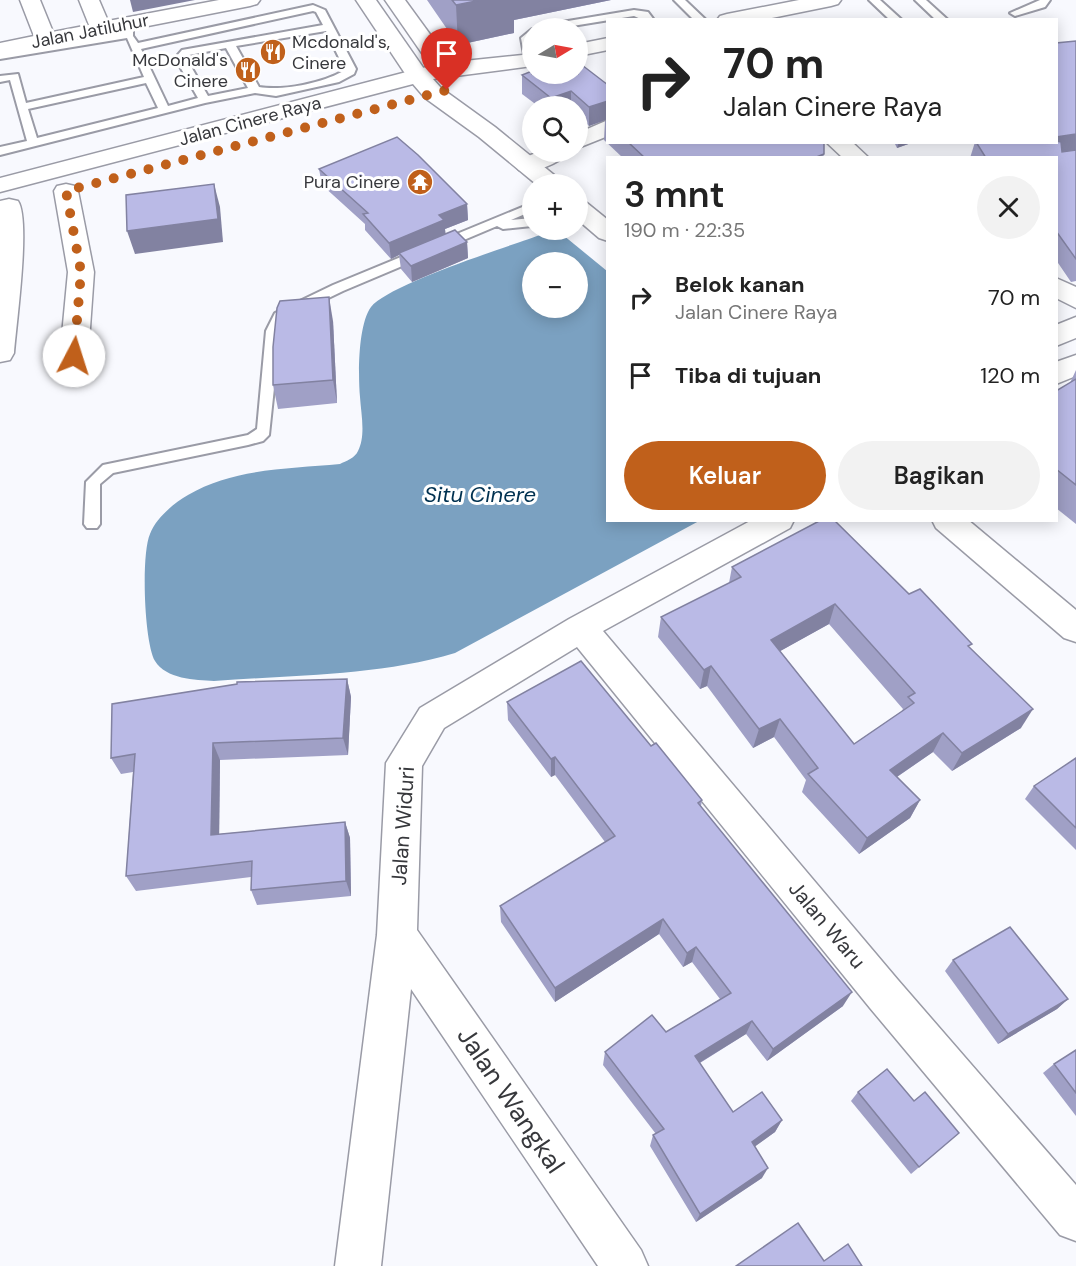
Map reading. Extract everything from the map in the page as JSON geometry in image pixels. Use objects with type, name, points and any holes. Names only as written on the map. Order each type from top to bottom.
[{"type":"street","points":[[30,0],[46,40]]},
{"type":"street","points":[[89,0],[101,29]]},
{"type":"street","name":"Jalan Jatiluhur","points":[[0,49],[101,29],[127,29],[250,0]]},
{"type":"street","points":[[366,0],[433,93],[487,132],[538,174]]},
{"type":"street","points":[[395,0],[452,78],[487,132]]},
{"type":"street","points":[[737,18],[831,0]]},
{"type":"street","points":[[588,48],[606,44]]},
{"type":"street","name":"Jalan Cinere Raya","points":[[28,204],[295,105],[360,91],[418,75],[452,78],[501,64],[522,61]]},
{"type":"street","name":"Jalan Cinere Raya","points":[[295,105],[374,110],[433,93],[452,78]]},
{"type":"street","points":[[360,91],[374,110]]},
{"type":"street","points":[[588,136],[606,128]]},
{"type":"street","points":[[840,144],[855,156]]},
{"type":"street","points":[[527,165],[534,162]]},
{"type":"street","points":[[0,353],[28,204]]},
{"type":"street","points":[[28,204],[81,272],[74,356]]},
{"type":"street","points":[[588,219],[606,232]]},
{"type":"street","points":[[1058,287],[1076,299]]},
{"type":"street","points":[[1058,336],[1076,326]]},
{"type":"street","points":[[1058,374],[1076,364]]},
{"type":"street","name":"Jalan Widuri","points":[[358,1266],[397,935],[404,763],[432,718],[581,628],[775,522]]},
{"type":"street","points":[[949,522],[1076,629]]},
{"type":"street","name":"Jalan Waru","points":[[581,628],[884,994],[1076,1219]]},
{"type":"street","name":"Jalan Wangkal","points":[[397,935],[625,1266]]},
{"type":"lane","points":[[679,0],[699,18]]},
{"type":"lane","points":[[874,0],[895,18]]},
{"type":"lane","points":[[920,0],[941,18]]},
{"type":"lane","points":[[1015,13],[1041,5],[1046,0]]},
{"type":"lane","points":[[632,1],[647,17]]},
{"type":"lane","points":[[0,151],[205,100],[255,90],[295,105],[350,72],[351,69],[320,10],[313,8],[135,47]]},
{"type":"lane","points":[[588,21],[634,13],[647,17]]},
{"type":"lane","points":[[205,100],[180,58],[186,52],[328,27]]},
{"type":"lane","points":[[0,56],[127,29],[165,111]]},
{"type":"lane","points":[[229,44],[255,90]]},
{"type":"lane","points":[[0,79],[14,76],[33,143]]},
{"type":"lane","points":[[22,107],[151,79]]},
{"type":"lane","points":[[92,524],[93,482],[108,470],[248,440],[264,432],[273,332],[280,316],[338,288],[522,211]]},
{"type":"lane","points":[[493,224],[522,223]]},
{"type":"water","name":"Situ Cinere","points":[[526,240],[569,240],[584,252],[522,252],[522,318],[588,318],[588,255],[606,270],[606,522],[697,522],[455,653],[396,666],[305,676],[214,681],[182,677],[166,672],[155,661],[151,651],[146,618],[145,560],[147,544],[153,528],[171,507],[188,495],[224,479],[262,471],[340,464],[353,457],[358,451],[362,438],[360,350],[367,315],[371,307],[382,298],[425,277]]},
{"type":"building","points":[[452,0],[481,0],[456,5]]},
{"type":"building","points":[[1076,41],[1076,134],[1058,137],[1058,43]]},
{"type":"building","points":[[588,70],[606,83],[606,102],[589,107],[588,96],[577,96],[571,91],[548,96],[533,84],[588,84]]},
{"type":"building","points":[[397,137],[467,204],[439,215],[444,220],[389,243],[363,214],[368,213],[319,169]]},
{"type":"building","points":[[1058,141],[1061,142],[1062,152],[1076,150],[1076,259],[1058,234],[1058,156],[985,156],[977,144],[1058,144]]},
{"type":"building","points":[[630,144],[824,144],[824,154],[819,156],[643,156]]},
{"type":"building","points":[[214,184],[218,219],[127,231],[126,195]]},
{"type":"building","points":[[455,230],[467,242],[411,266],[399,253]]},
{"type":"building","points":[[329,297],[333,380],[273,385],[273,347],[277,308],[280,301]]},
{"type":"building","points":[[1076,379],[1076,485],[1058,471],[1058,390]]},
{"type":"building","points":[[817,522],[836,522],[909,594],[920,589],[972,644],[968,646],[1033,709],[962,753],[943,733],[890,770],[920,800],[867,838],[808,774],[818,768],[780,719],[759,729],[711,666],[704,670],[661,617],[741,577],[732,567]],"holes":[[[835,604],[915,693],[908,697],[914,703],[854,744],[771,640]]]},
{"type":"building","points":[[581,661],[651,746],[656,743],[702,800],[698,803],[852,992],[773,1049],[752,1021],[695,1056],[733,1112],[762,1092],[782,1120],[752,1142],[768,1168],[700,1214],[653,1135],[664,1129],[605,1052],[652,1015],[666,1032],[731,993],[696,947],[687,953],[663,919],[555,988],[500,906],[615,836],[555,757],[551,759],[507,702]]},
{"type":"building","points":[[347,679],[343,738],[213,743],[211,835],[345,822],[346,881],[251,890],[252,861],[126,876],[135,754],[111,758],[112,704],[237,684],[237,682]]},
{"type":"building","points":[[1076,758],[1076,828],[1034,786]]},
{"type":"building","points":[[1010,927],[1068,999],[1008,1034],[953,960]]},
{"type":"building","points":[[1076,1050],[1076,1093],[1054,1064]]},
{"type":"building","points":[[887,1069],[914,1101],[925,1092],[959,1133],[919,1167],[858,1092]]},
{"type":"building","points":[[798,1223],[824,1261],[848,1244],[862,1266],[736,1266]]},
{"type":"place","name":"Mcdonald's, Cinere","points":[[273,52]]},
{"type":"place","name":"McDonald's Cinere","points":[[248,70]]},
{"type":"place","name":"Pura Cinere","points":[[420,182]]},
{"type":"route","points":[[74,356],[81,272],[66,191],[447,90]]}]
